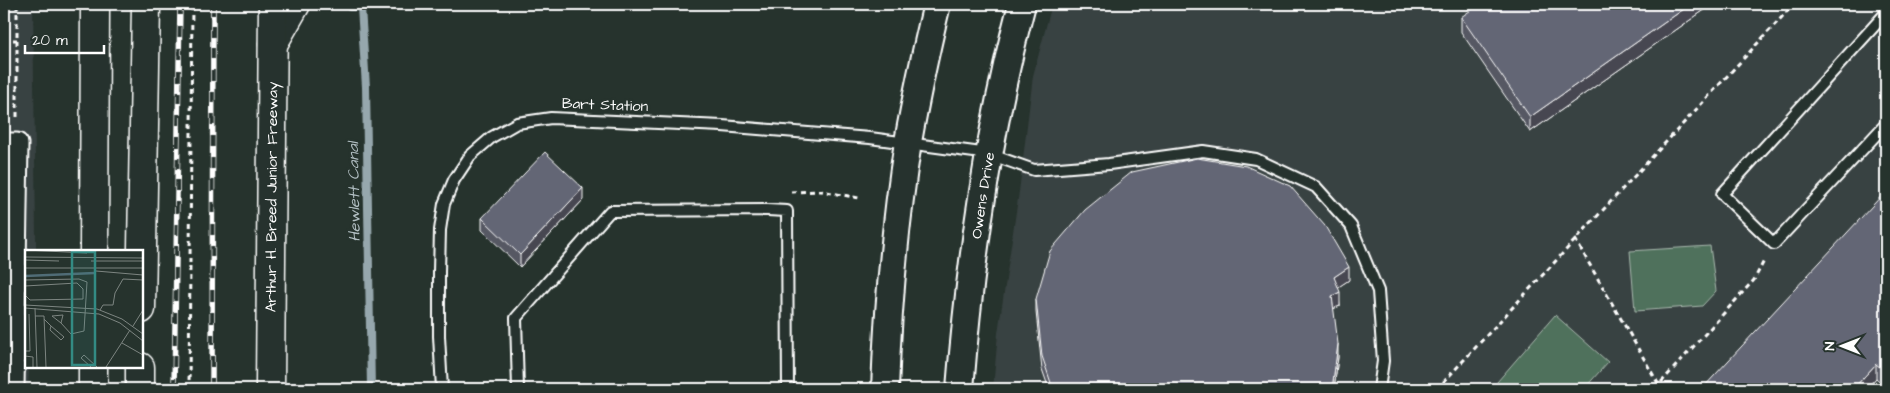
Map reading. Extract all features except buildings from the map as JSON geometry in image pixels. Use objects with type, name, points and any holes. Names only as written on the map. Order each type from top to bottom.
[{"type":"highway","points":[[94,250],[95,4]]},
{"type":"highway","points":[[142,250],[146,4]]},
{"type":"highway","name":"Arthur H. Breed Junior Freeway","points":[[270,389],[273,4]]},
{"type":"highway","points":[[273,44],[296,4]]},
{"type":"highway","points":[[93,368],[93,389]]},
{"type":"highway","points":[[140,368],[140,389]]},
{"type":"street","points":[[885,389],[890,305],[908,143],[937,4]]},
{"type":"street","name":"Owens Drive","points":[[960,389],[965,328],[989,154],[1022,4]]},
{"type":"street","points":[[10,144],[13,389]]},
{"type":"lane","points":[[1886,13],[1722,194],[1774,244],[1886,124]]},
{"type":"lane","name":"Bart Station","points":[[442,389],[439,336],[439,272],[440,230],[444,204],[454,180],[470,156],[492,137],[517,124],[551,118],[587,118],[722,126],[870,138],[989,154],[1034,170],[1109,164],[1203,150],[1256,158],[1316,187],[1351,226],[1378,291],[1383,362],[1379,389]]},
{"type":"lane","points":[[518,389],[516,318],[610,211],[767,210],[787,211],[788,389]]},
{"type":"path","points":[[10,144],[17,40],[17,4]]},
{"type":"path","points":[[189,389],[192,4]]},
{"type":"path","points":[[1437,389],[1794,4]]},
{"type":"path","points":[[4,40],[17,40]]},
{"type":"path","points":[[785,192],[821,191],[858,198]]},
{"type":"path","points":[[1575,239],[1659,385]]},
{"type":"path","points":[[1655,389],[1754,280],[1774,244]]},
{"type":"shaded area","points":[[4,4],[33,4],[36,250],[25,250],[25,368],[29,368],[28,389],[4,389]]},
{"type":"shaded area","points":[[1052,4],[1886,4],[1886,389],[993,389],[998,333],[1019,192],[1033,76]]},
{"type":"green space","points":[[1710,246],[1716,291],[1702,306],[1635,311],[1630,251]]},
{"type":"green space","points":[[1555,315],[1608,362],[1584,389],[1491,389]]},
{"type":"waterway","name":"Hewlett Canal","points":[[350,7],[361,7],[366,87],[371,389]]},
{"type":"railway","points":[[174,389],[180,4]]},
{"type":"railway","points":[[212,389],[213,4]]}]
